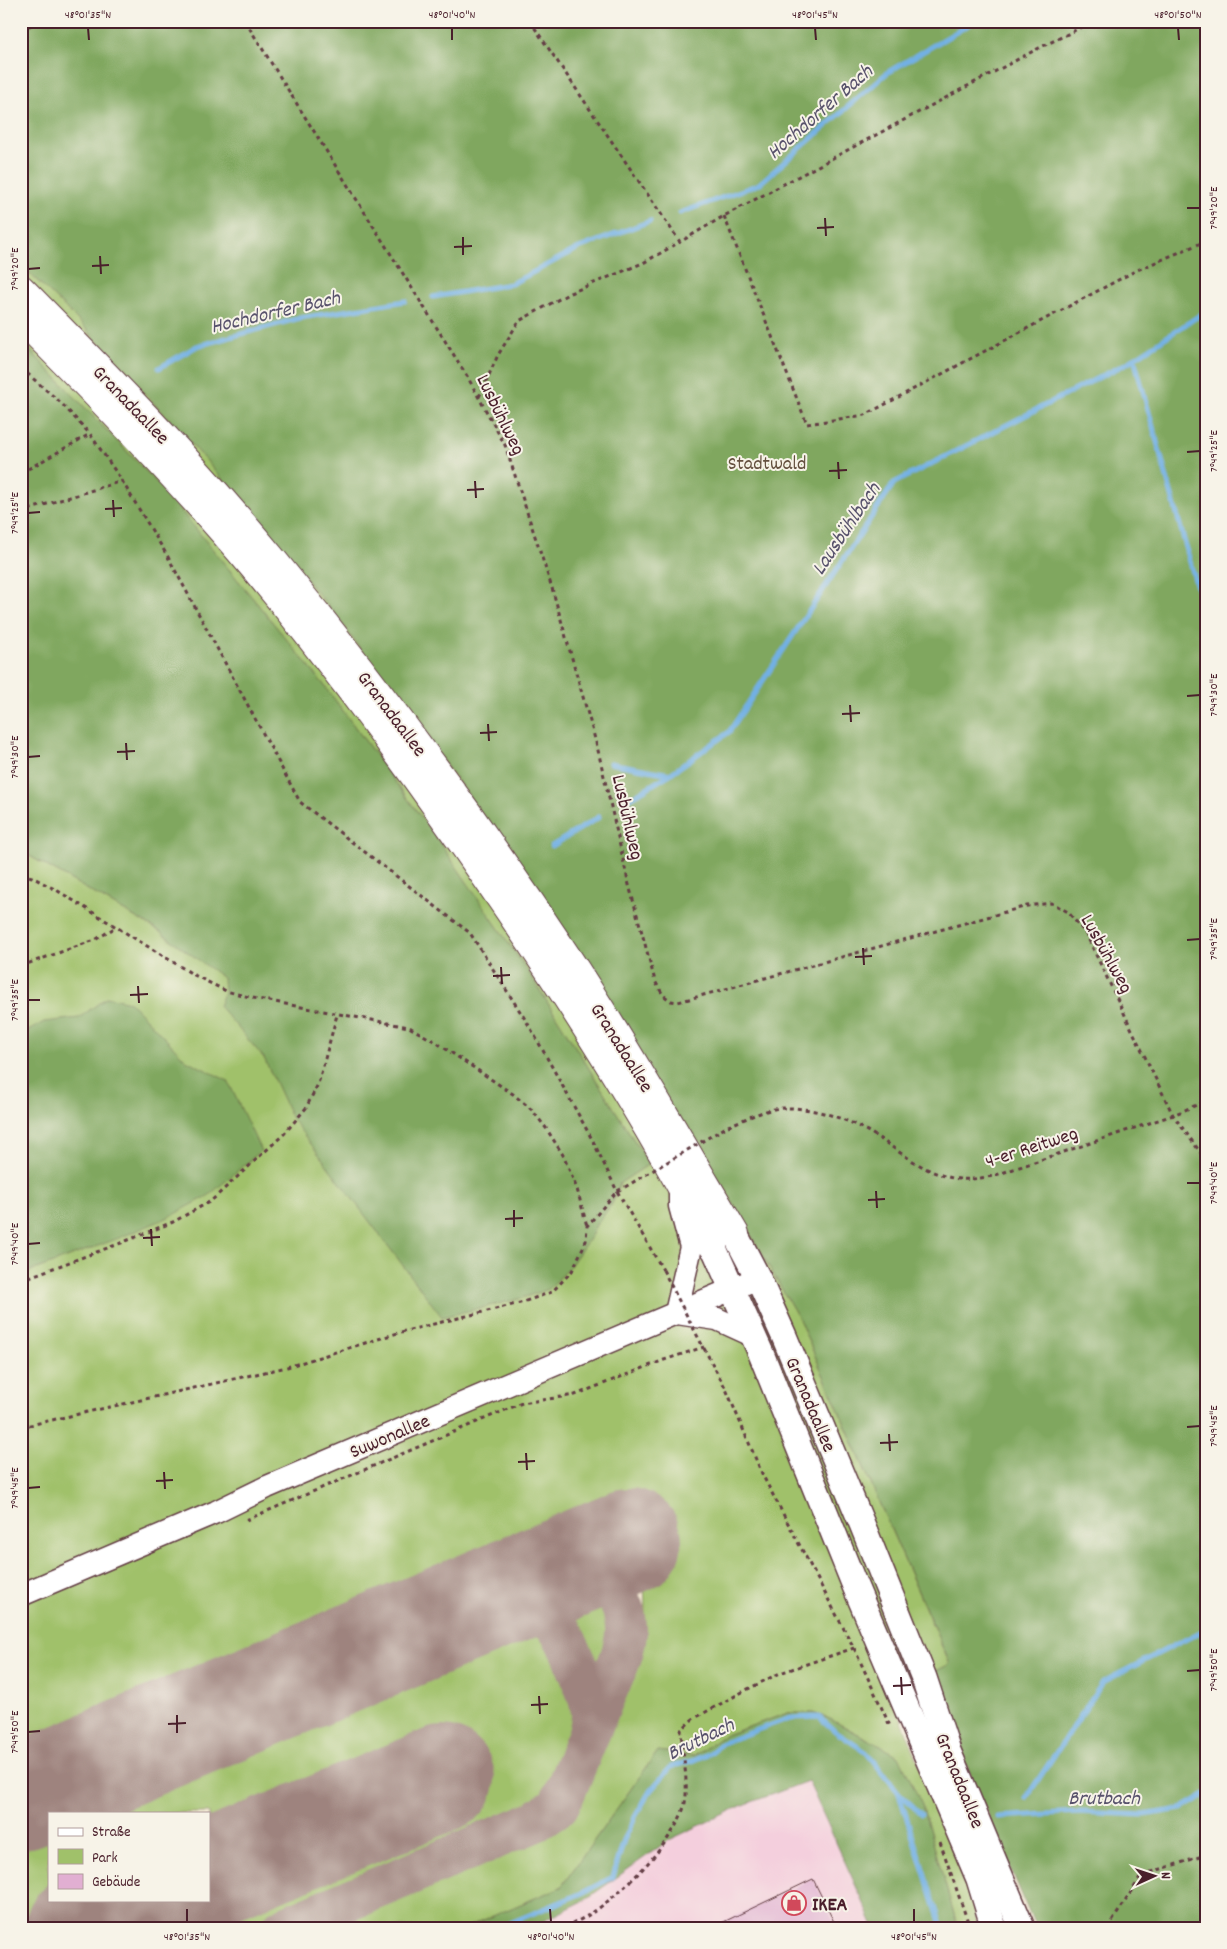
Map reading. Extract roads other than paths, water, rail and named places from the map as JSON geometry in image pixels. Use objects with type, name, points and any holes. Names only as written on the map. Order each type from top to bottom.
[{"type":"highway","name":"Granadaallee","points":[[21,289],[191,465],[271,558],[345,649],[430,763],[571,964],[638,1071],[724,1240]]},
{"type":"highway","name":"Granadaallee","points":[[21,318],[98,395],[183,488],[255,570],[328,659],[410,769],[541,957],[621,1083],[680,1182],[724,1240]]},
{"type":"main road","name":"Granadaallee","points":[[724,1240],[758,1278],[862,1524],[924,1678],[948,1750],[1022,1928]]},
{"type":"main road","name":"Granadaallee","points":[[724,1240],[733,1289],[979,1880],[994,1928]]},
{"type":"street","points":[[680,1182],[680,1206],[691,1247],[676,1313],[717,1319],[752,1335]]},
{"type":"street","name":"Suwonallee","points":[[21,1595],[216,1512],[276,1483],[758,1278]]},
{"type":"waterway","name":"Hochdorfer Bach","points":[[680,213],[759,184],[888,72],[975,21]]},
{"type":"waterway","name":"Hochdorfer Bach","points":[[433,297],[511,284],[579,248],[650,221]]},
{"type":"waterway","name":"Hochdorfer Bach","points":[[159,368],[197,346],[300,318],[405,301]]},
{"type":"waterway","name":"Lausbühlbach","points":[[624,802],[670,774],[729,732],[894,483],[1127,363],[1206,311]]},
{"type":"waterway","points":[[1134,358],[1206,620]]},
{"type":"waterway","points":[[610,763],[670,774]]},
{"type":"waterway","name":"Lausbühlbach","points":[[552,846],[599,817]]},
{"type":"waterway","points":[[1026,1798],[1103,1682],[1206,1629]]},
{"type":"waterway","name":"Brutbach","points":[[498,1928],[582,1893],[613,1877],[624,1840],[635,1817],[650,1791],[671,1767],[695,1760],[710,1753],[722,1743],[790,1718],[819,1717],[836,1732],[866,1752],[899,1793],[921,1814]]},
{"type":"waterway","points":[[899,1794],[942,1928]]},
{"type":"waterway","name":"Brutbach","points":[[998,1817],[1078,1812],[1144,1815],[1181,1809],[1206,1794]]},
{"type":"place","name":"IKEA","points":[[794,1903]]},
{"type":"park label","name":"Stadtwald","points":[[767,462]]}]
